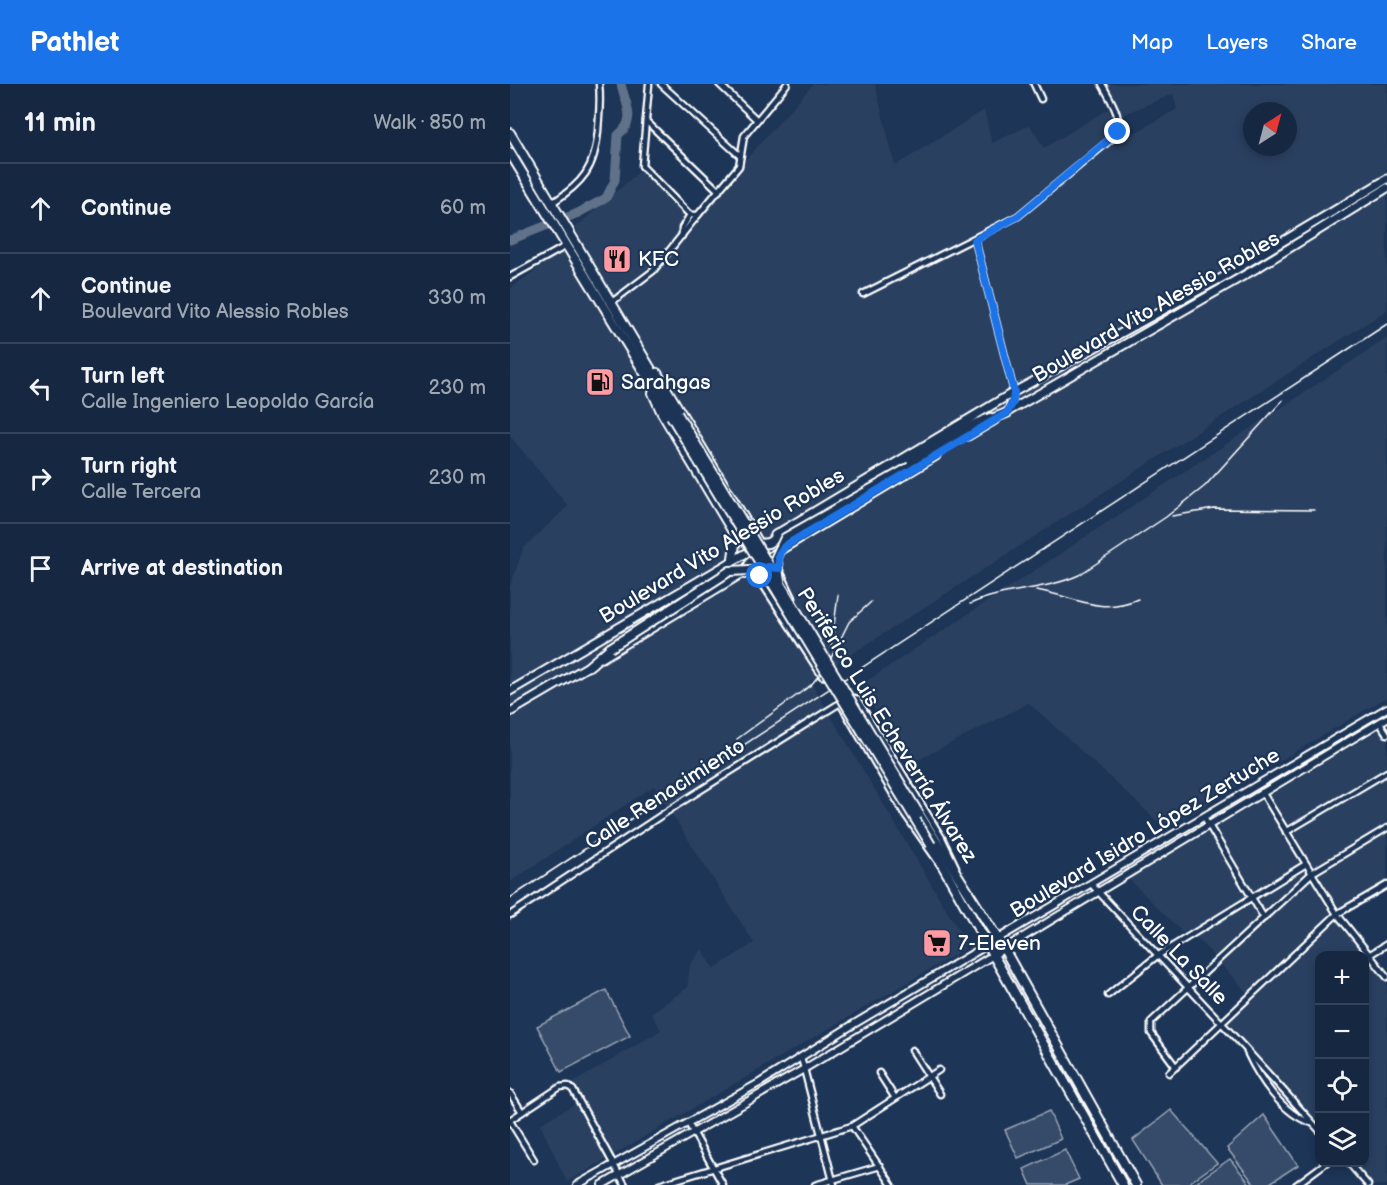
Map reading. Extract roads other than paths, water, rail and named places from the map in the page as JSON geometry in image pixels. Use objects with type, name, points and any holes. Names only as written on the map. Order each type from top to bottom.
[{"type":"highway","name":"Periférico Luis Echeverría Álvarez","points":[[510,133],[612,302],[674,415],[779,589],[935,844],[957,873],[1004,949],[1136,1185]]},
{"type":"highway","name":"Periférico Luis Echeverría Álvarez","points":[[510,153],[652,386],[674,415]]},
{"type":"highway","points":[[649,366],[667,385],[760,545]]},
{"type":"highway","points":[[652,386],[658,407],[736,537],[747,544],[760,545]]},
{"type":"highway","points":[[742,575],[760,545],[958,431],[1007,413]]},
{"type":"highway","points":[[779,589],[776,557],[785,538],[990,418]]},
{"type":"highway","points":[[736,537],[744,536],[750,525]]},
{"type":"highway","points":[[734,558],[736,537]]},
{"type":"highway","points":[[589,666],[610,648],[730,571],[742,569],[757,573],[779,589]]},
{"type":"highway","name":"Periférico Luis Echeverría Álvarez","points":[[935,844],[947,873],[1123,1185]]},
{"type":"highway","points":[[1078,1104],[1083,1105],[1109,1136]]},
{"type":"main road","name":"Boulevard Vito Alessio Robles","points":[[510,691],[734,558],[760,545],[801,517],[1014,392],[1225,276],[1387,179]]},
{"type":"main road","name":"Boulevard Vito Alessio Robles","points":[[510,712],[1387,188]]},
{"type":"main road","points":[[1225,276],[1229,284]]},
{"type":"main road","points":[[754,568],[760,545]]},
{"type":"main road","points":[[721,566],[728,571],[731,580]]},
{"type":"main road","points":[[742,575],[750,575],[760,580]]},
{"type":"main road","name":"Boulevard Isidro López Zertuche","points":[[577,1185],[801,1057],[1387,708]]},
{"type":"main road","name":"Boulevard Isidro López Zertuche","points":[[602,1185],[994,956],[1387,718]]},
{"type":"main road","points":[[1291,765],[1295,772]]},
{"type":"street","points":[[555,207],[594,162],[598,148],[601,107],[599,84]]},
{"type":"street","points":[[649,84],[642,166],[690,215],[698,215]]},
{"type":"street","points":[[661,84],[740,156]]},
{"type":"street","points":[[719,84],[757,120]]},
{"type":"street","points":[[776,84],[782,90]]},
{"type":"street","points":[[612,302],[652,271],[719,191],[741,163],[744,136],[787,84]]},
{"type":"street","points":[[1034,84],[1041,99]]},
{"type":"street","points":[[863,294],[975,240],[1018,216],[1115,136],[1119,127],[1118,117],[1102,84]]},
{"type":"street","points":[[646,121],[719,191]]},
{"type":"street","points":[[682,236],[682,228],[690,215]]},
{"type":"street","points":[[975,240],[1014,392],[1013,402],[1007,413]]},
{"type":"street","points":[[510,276],[566,246]]},
{"type":"street","points":[[760,580],[762,573],[768,567],[779,568],[779,554],[785,546]]},
{"type":"street","name":"Periférico Luis Echeverría Álvarez","points":[[754,568],[822,676],[831,677],[835,674],[834,668],[795,602],[779,568]]},
{"type":"street","name":"Calle Renacimiento","points":[[510,915],[663,814],[842,705],[850,697],[857,699],[942,838],[957,873]]},
{"type":"street","points":[[842,705],[922,842],[947,873]]},
{"type":"street","points":[[1380,723],[1387,734]]},
{"type":"street","points":[[1286,832],[1387,772]]},
{"type":"street","points":[[1262,792],[1337,915],[1366,951]]},
{"type":"street","points":[[1204,817],[1264,918]]},
{"type":"street","points":[[1176,1067],[1151,1033],[1151,1022],[1312,873],[1387,828]]},
{"type":"street","points":[[1108,995],[1157,956],[1306,864]]},
{"type":"street","name":"Calle La Salle","points":[[1091,884],[1315,1126]]},
{"type":"street","points":[[1169,1073],[1337,915],[1387,885]]},
{"type":"street","points":[[1387,944],[1369,955],[1387,977]]},
{"type":"street","name":"Calle La Salle","points":[[1244,1047],[1257,1073],[1267,1085],[1297,1117],[1312,1123]]},
{"type":"street","points":[[912,1050],[940,1094]]},
{"type":"street","points":[[801,1057],[834,1182]]},
{"type":"street","points":[[659,1185],[852,1126],[939,1070]]},
{"type":"street","points":[[879,1073],[895,1098]]},
{"type":"street","points":[[534,1160],[510,1120],[560,1087],[568,1086],[573,1090],[625,1185]]},
{"type":"street","points":[[510,1093],[522,1112]]},
{"type":"street","points":[[688,1123],[723,1185]]},
{"type":"street","points":[[852,1126],[892,1185]]},
{"type":"street","points":[[815,1185],[834,1182],[880,1166]]},
{"type":"street","points":[[1296,1185],[1320,1167]]},
{"type":"street","points":[[1352,1167],[1368,1185]]},
{"type":"waterway","points":[[510,240],[578,213],[606,198],[615,180],[618,135],[624,129],[629,117],[621,84]]},
{"type":"railway","points":[[510,898],[1387,324]]},
{"type":"railway","points":[[970,604],[996,595],[1052,584],[1079,575],[1166,517],[1205,486],[1283,400]]},
{"type":"railway","points":[[1172,516],[1214,509],[1314,510]]},
{"type":"railway","points":[[1036,590],[1098,605],[1110,606],[1138,599]]},
{"type":"railway","points":[[831,648],[838,595]]},
{"type":"railway","points":[[737,739],[811,685],[828,664],[849,622],[871,602]]},
{"type":"place","name":"KFC","points":[[617,259]]},
{"type":"place","name":"Sarahgas","points":[[600,382]]},
{"type":"place","name":"7-Eleven","points":[[937,943]]}]
